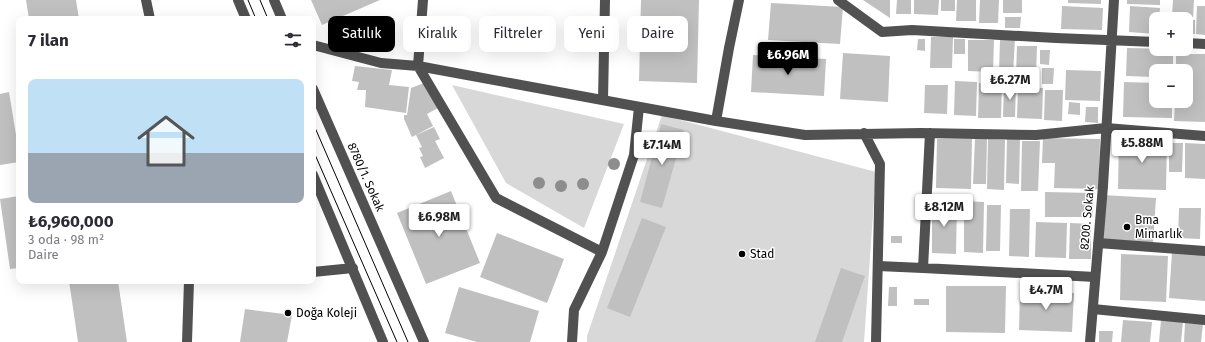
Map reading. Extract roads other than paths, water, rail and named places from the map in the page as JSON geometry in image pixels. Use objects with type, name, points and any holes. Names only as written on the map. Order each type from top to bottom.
[{"type":"street","points":[[146,0],[149,16]]},
{"type":"street","points":[[238,0],[245,16]]},
{"type":"street","points":[[274,0],[281,16]]},
{"type":"street","points":[[422,0],[418,66],[496,198],[602,252]]},
{"type":"street","points":[[604,100],[605,0]]},
{"type":"street","points":[[716,121],[739,0]]},
{"type":"street","points":[[838,0],[882,32],[912,30],[1149,42]]},
{"type":"street","name":"8200. Sokak","points":[[1090,342],[1114,0]]},
{"type":"street","points":[[1193,44],[1205,44]]},
{"type":"street","points":[[316,46],[381,63],[418,66],[805,136],[864,133],[1036,136],[1106,128],[1205,136]]},
{"type":"street","name":"8780/1. Sokak","points":[[316,96],[424,342]]},
{"type":"street","points":[[572,342],[574,310],[602,252],[634,155],[639,107]]},
{"type":"street","points":[[864,133],[880,164],[876,342]]},
{"type":"street","points":[[923,268],[930,133]]},
{"type":"street","points":[[316,183],[383,342]]},
{"type":"street","points":[[1098,243],[1205,251]]},
{"type":"street","points":[[878,266],[1095,278]]},
{"type":"street","points":[[316,272],[353,268]]},
{"type":"street","points":[[187,342],[189,284]]},
{"type":"street","points":[[1093,309],[1205,320]]},
{"type":"tram line","points":[[248,0],[255,16]]},
{"type":"tram line","points":[[260,0],[267,16]]},
{"type":"tram line","points":[[316,130],[408,342]]},
{"type":"tram line","points":[[316,157],[397,342]]},
{"type":"place","name":"Bma Mimarlık","points":[[1127,227]]},
{"type":"place","name":"Stad","points":[[742,254]]},
{"type":"place","name":"Doğa Koleji","points":[[288,313]]}]
